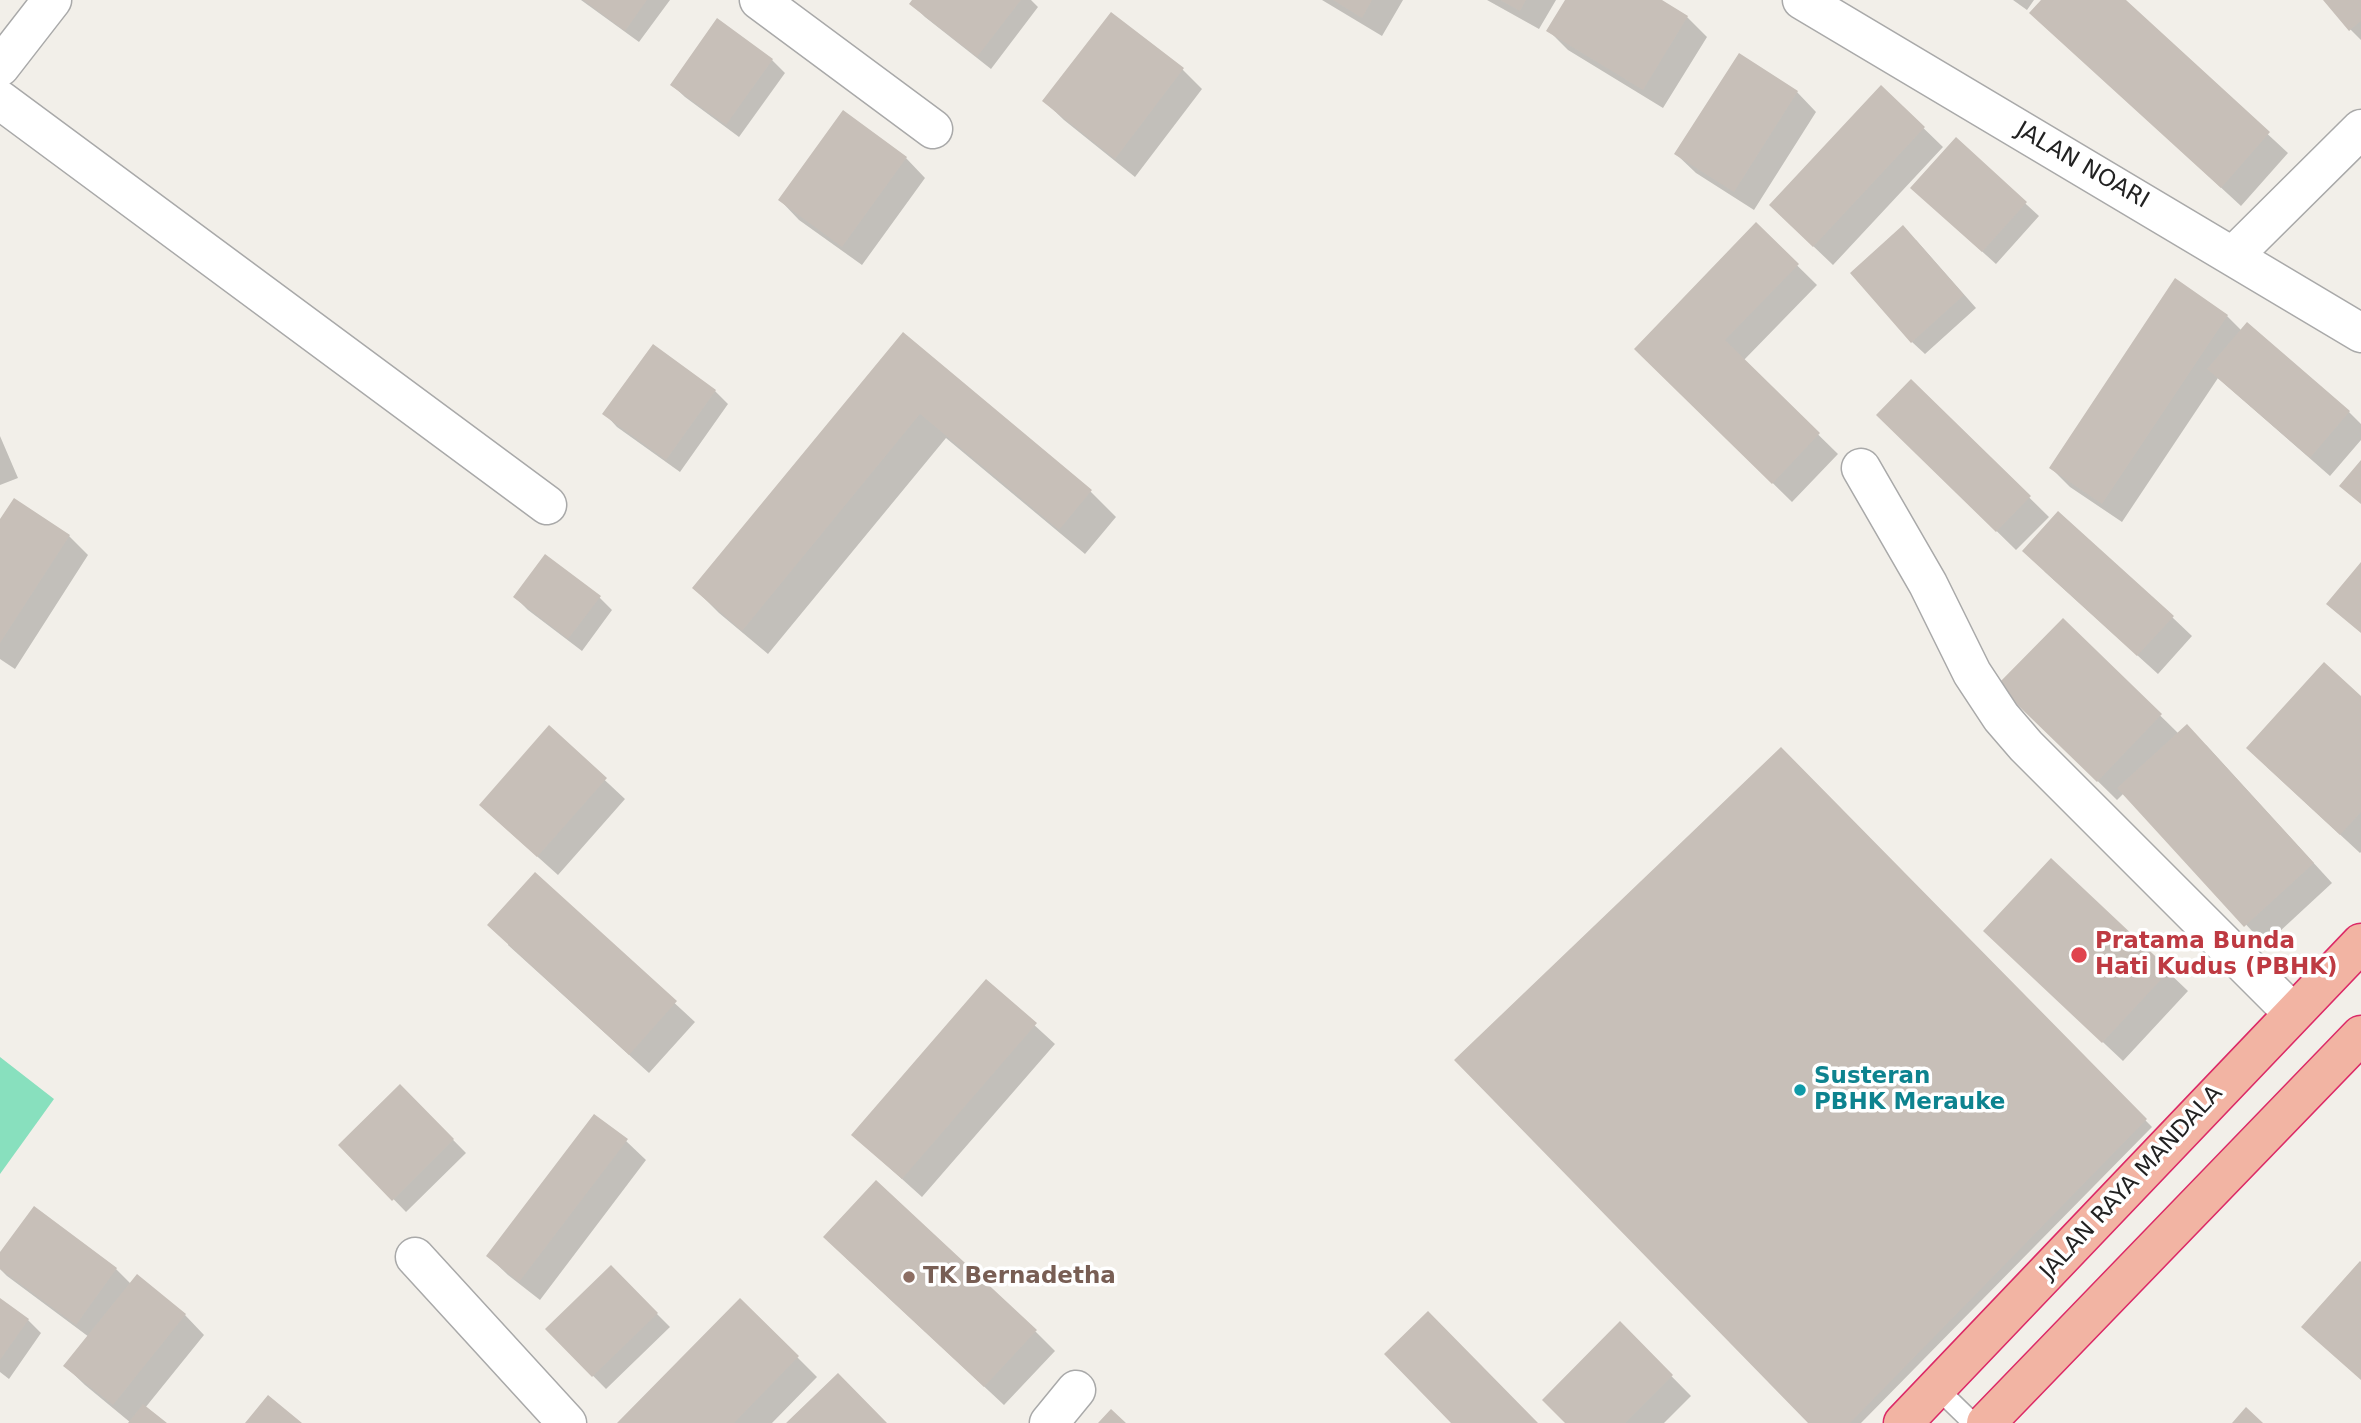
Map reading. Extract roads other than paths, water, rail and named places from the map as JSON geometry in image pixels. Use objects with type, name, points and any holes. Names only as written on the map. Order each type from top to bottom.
[{"type":"highway","name":"JALAN RAYA MANDALA","points":[[1903,1423],[2361,943]]},
{"type":"highway","points":[[1986,1423],[2355,1052]]},
{"type":"street","points":[[0,67],[52,0]]},
{"type":"street","points":[[759,0],[933,129]]},
{"type":"street","name":"JALAN NOARI","points":[[1802,0],[2361,333]]},
{"type":"street","points":[[0,100],[547,505]]},
{"type":"street","points":[[2234,255],[2361,129]]},
{"type":"street","points":[[1861,468],[1928,584],[1972,673],[2001,716],[2026,746],[2293,1013]]},
{"type":"street","points":[[415,1258],[567,1423]]},
{"type":"street","points":[[1049,1423],[1076,1390]]},
{"type":"lane","points":[[1937,1388],[1973,1423]]},
{"type":"place","name":"Pratama Bunda Hati Kudus (PBHK)","points":[[2079,955]]},
{"type":"place","name":"Susteran PBHK Merauke","points":[[1800,1090]]},
{"type":"place","name":"TK Bernadetha","points":[[909,1277]]}]
